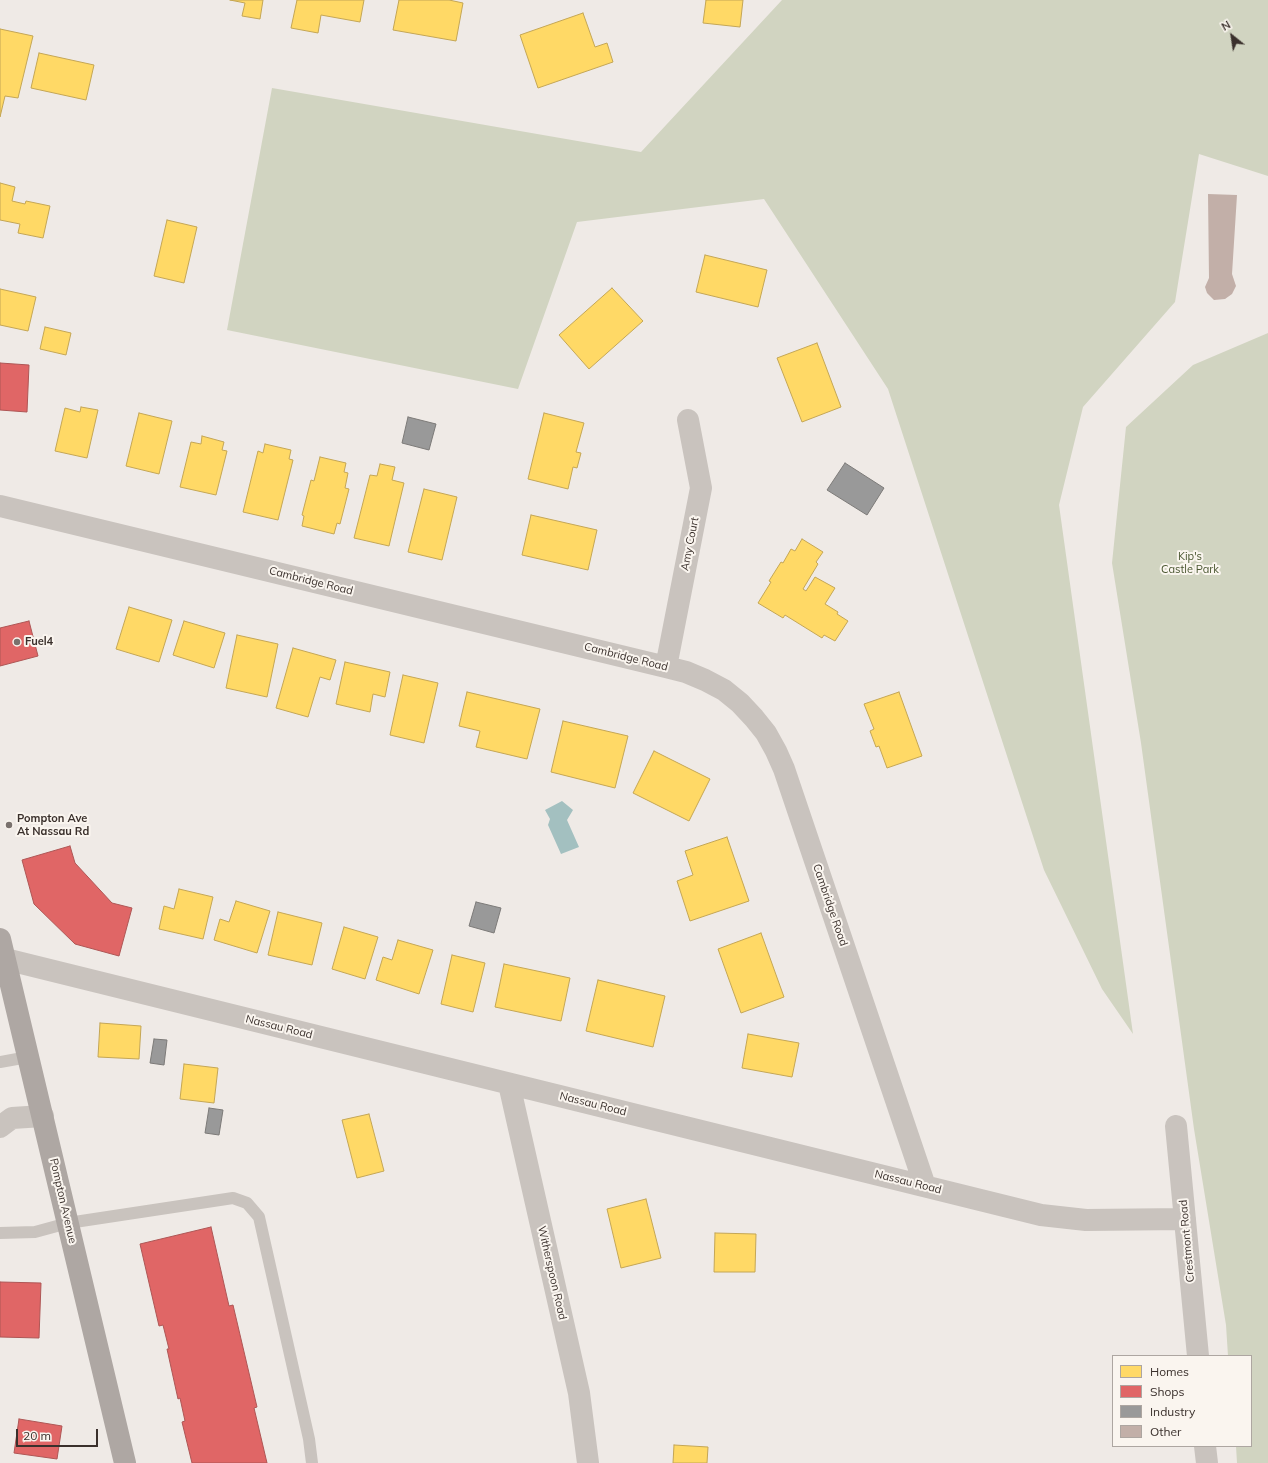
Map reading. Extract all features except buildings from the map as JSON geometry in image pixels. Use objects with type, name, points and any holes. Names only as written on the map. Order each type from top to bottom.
[{"type":"main road","name":"Pompton Avenue","points":[[3,949],[125,1463]]},
{"type":"street","name":"Amy Court","points":[[666,667],[701,488],[688,420]]},
{"type":"street","name":"Cambridge Road","points":[[0,506],[686,672],[724,690],[740,703],[754,718],[766,733],[776,751],[789,784],[925,1186]]},
{"type":"street","name":"Nassau Road","points":[[3,949],[509,1084],[1041,1215],[1086,1220],[1185,1218]]},
{"type":"street","name":"Witherspoon Road","points":[[509,1084],[579,1394],[588,1463]]},
{"type":"street","points":[[0,1127],[12,1118],[43,1116]]},
{"type":"street","name":"Crestmont Road","points":[[1176,1126],[1198,1355]]},
{"type":"street","points":[[1206,1447],[1207,1463]]},
{"type":"lane","points":[[0,1062],[28,1057]]},
{"type":"lane","points":[[0,1233],[35,1232],[68,1223],[233,1198],[247,1202],[259,1216],[309,1439],[312,1463]]},
{"type":"green space","points":[[782,0],[1268,0],[1268,176],[1199,154],[1175,302],[1083,407],[1059,505],[1133,1034],[1102,989],[1044,870],[888,389],[764,199],[577,222],[518,389],[227,330],[272,88],[641,152]]},
{"type":"green space","name":"Kip's Castle Park","points":[[1268,333],[1268,1463],[1237,1463],[1236,1447],[1252,1447],[1252,1355],[1228,1355],[1226,1325],[1194,1129],[1141,743],[1112,563],[1126,427],[1193,365]]},
{"type":"water","points":[[562,801],[573,810],[567,820],[579,847],[561,854],[548,825],[550,819],[545,810]]},
{"type":"place","name":"Fuel4","points":[[17,642]]},
{"type":"place","name":"Pompton Ave At Nassau Rd","points":[[9,825]]}]
